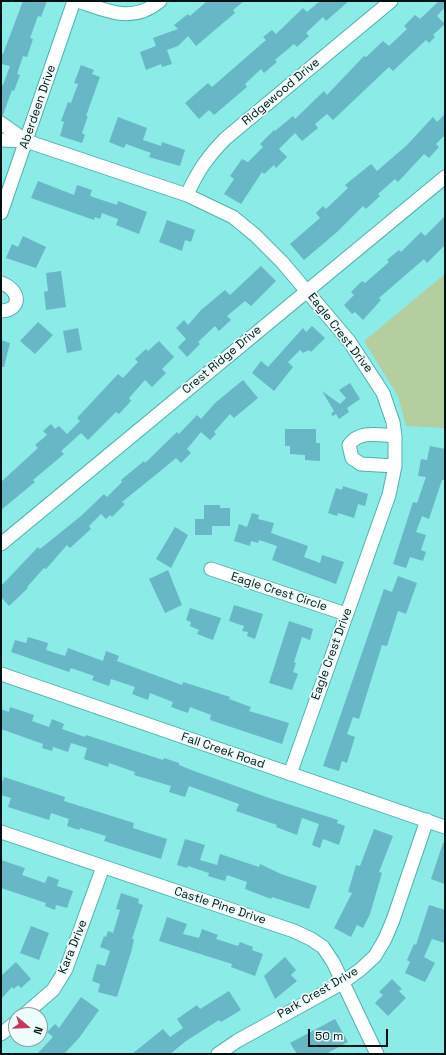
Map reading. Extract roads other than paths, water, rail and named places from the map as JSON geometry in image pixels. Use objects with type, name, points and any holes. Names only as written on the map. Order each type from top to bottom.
[{"type":"street","name":"Aberdeen Drive","points":[[1,213],[74,1]]},
{"type":"street","points":[[78,1],[110,12],[125,14],[138,14],[152,8],[160,1]]},
{"type":"street","name":"Ridgewood Drive","points":[[187,195],[195,175],[209,155],[226,138],[391,1]]},
{"type":"street","name":"Eagle Crest Drive","points":[[1,123],[26,141]]},
{"type":"street","name":"Eagle Crest Drive","points":[[1,140],[26,141],[187,195],[233,217],[255,234],[306,290],[349,341],[383,393],[393,422],[395,436],[395,466],[389,495],[290,774]]},
{"type":"street","name":"Crest Ridge Drive","points":[[1,544],[306,290],[445,177]]},
{"type":"street","points":[[1,283],[12,288],[16,294],[16,301],[13,307],[1,311]]},
{"type":"street","points":[[395,436],[362,435],[354,438],[349,445],[352,458],[361,464],[395,466]]},
{"type":"street","name":"Eagle Crest Circle","points":[[211,569],[346,614]]},
{"type":"street","name":"Fall Creek Road","points":[[1,674],[445,826]]},
{"type":"street","name":"Park Crest Drive","points":[[218,1054],[237,1040],[342,983],[375,956],[385,939],[427,820]]},
{"type":"street","name":"Castle Pine Drive","points":[[1,832],[311,938],[323,947],[333,962],[377,1054]]},
{"type":"street","name":"Kara Drive","points":[[33,1007],[53,990],[66,969],[103,867]]}]
